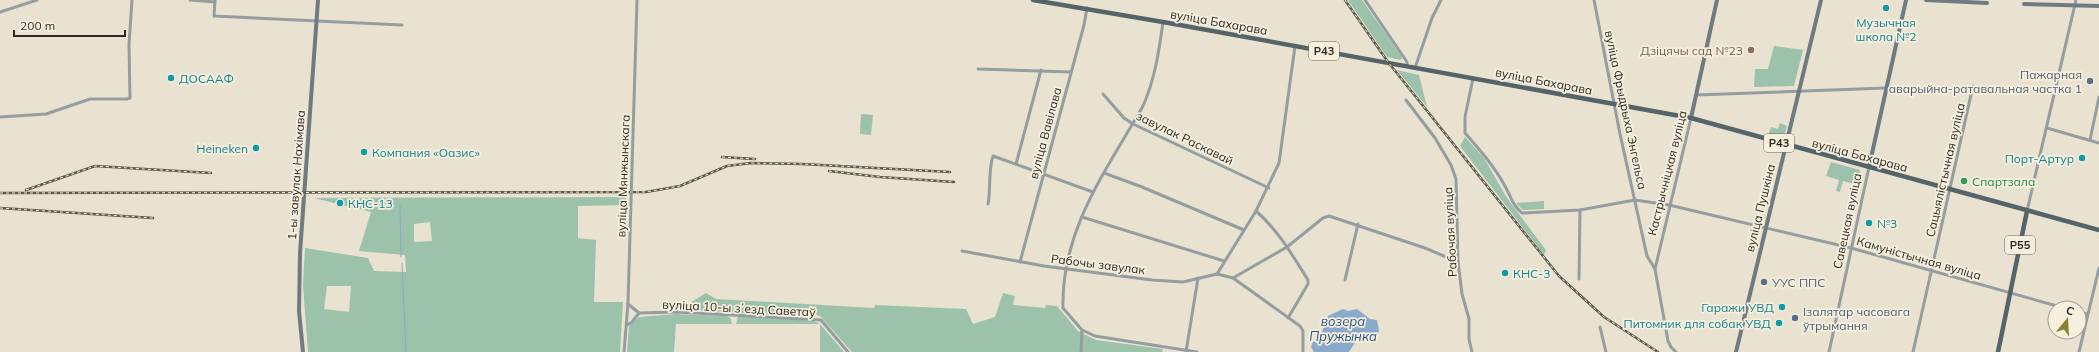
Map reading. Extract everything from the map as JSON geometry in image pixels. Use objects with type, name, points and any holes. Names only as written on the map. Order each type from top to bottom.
[{"type":"main road","name":"вуліца Бахарава","points":[[1033,0],[1087,8],[1691,118],[2099,230]]},
{"type":"main road","name":"Р55","points":[[1998,352],[2027,211]]},
{"type":"street","points":[[0,12],[37,0]]},
{"type":"street","points":[[0,117],[46,114],[90,99],[130,98],[129,44],[132,0]]},
{"type":"street","points":[[190,0],[215,1],[214,16],[402,25]]},
{"type":"street","name":"1-ы завулак Нахімава","points":[[303,352],[299,311],[301,245],[318,0]]},
{"type":"street","name":"вуліца Мянжынскага","points":[[624,352],[628,303],[637,0]]},
{"type":"street","points":[[1366,0],[1407,62],[1406,66]]},
{"type":"street","points":[[1416,68],[1432,18],[1441,0]]},
{"type":"street","name":"вуліца Фрыдрыха Энгельса","points":[[1594,0],[1619,129],[1635,200],[1648,256],[1655,269]]},
{"type":"street","name":"Кастрычніцкая вуліца","points":[[1675,351],[1669,345],[1665,329],[1655,269],[1668,205],[1691,118],[1717,0]]},
{"type":"street","name":"вуліца Пушкіна","points":[[1736,352],[1821,0]]},
{"type":"street","name":"Савецкая вуліца","points":[[1828,352],[1885,88],[1906,0]]},
{"type":"street","points":[[1926,0],[1987,2]]},
{"type":"street","points":[[2027,211],[2076,0]]},
{"type":"street","points":[[2024,4],[2099,6]]},
{"type":"street","name":"вуліца Вавілава","points":[[1020,262],[1070,72],[1084,25],[1087,8]]},
{"type":"street","points":[[1163,22],[1156,67],[1150,91],[1133,124],[1092,192],[1082,216],[1065,269],[1063,308],[1082,330],[1096,336],[1197,352]]},
{"type":"street","points":[[1217,274],[1256,211],[1275,176],[1282,152],[1295,46]]},
{"type":"street","points":[[978,69],[1070,72]]},
{"type":"street","points":[[1016,164],[1041,70]]},
{"type":"street","name":"Камуністычная вуліца","points":[[1473,78],[1465,117],[1465,133],[1485,156],[1506,188],[1509,198],[1522,213],[1580,210],[1635,200],[1668,205],[1851,248],[2047,303]]},
{"type":"street","name":"Сацыялістычная вуліца","points":[[1913,352],[1973,86]]},
{"type":"street","points":[[1696,94],[1885,88]]},
{"type":"street","name":"завулак Раскавай","points":[[1103,94],[1124,118],[1133,124],[1268,188]]},
{"type":"street","points":[[2090,140],[2099,97]]},
{"type":"street","name":"Рабочая вуліца","points":[[1406,100],[1435,138],[1451,165],[1456,179],[1458,262],[1462,294],[1469,319],[1469,339],[1472,352]]},
{"type":"street","points":[[2047,128],[2099,143]]},
{"type":"street","points":[[988,204],[990,194],[989,169],[993,156],[1092,192]]},
{"type":"street","points":[[1104,173],[1142,187],[1244,230]]},
{"type":"street","points":[[1579,279],[1580,210]]},
{"type":"street","points":[[1256,211],[1267,220],[1287,247],[1308,280],[1308,284],[1288,318]]},
{"type":"street","points":[[1082,216],[1224,261]]},
{"type":"street","points":[[1232,278],[1287,247],[1323,218],[1336,218],[1358,224],[1425,248],[1458,262]]},
{"type":"street","points":[[1345,280],[1358,224]]},
{"type":"street","name":"Рабочы завулак","points":[[962,251],[1065,269],[1167,282],[1183,282],[1217,274],[1232,278],[1300,326],[1303,331],[1303,352]]},
{"type":"street","points":[[2087,314],[2099,268]]},
{"type":"street","points":[[1186,351],[1198,278]]},
{"type":"street","points":[[627,325],[640,313],[628,303]]},
{"type":"street","name":"вуліца 10-ы зʼезд Саветаў","points":[[640,313],[677,312],[821,320],[848,352]]},
{"type":"street","points":[[1600,327],[1606,352]]},
{"type":"street","points":[[1081,352],[1082,330]]},
{"type":"street","points":[[2079,352],[2082,340]]},
{"type":"green space","points":[[1348,0],[1362,0],[1402,57],[1401,60],[1387,57]]},
{"type":"green space","points":[[1774,46],[1803,50],[1794,86],[1754,87],[1755,69],[1768,69]]},
{"type":"green space","points":[[1397,70],[1419,75],[1427,107]]},
{"type":"green space","points":[[861,114],[873,115],[871,135],[860,134]]},
{"type":"green space","points":[[1780,123],[1787,126],[1784,136],[1778,139],[1768,136],[1771,127],[1778,129]]},
{"type":"green space","points":[[1465,137],[1484,158],[1507,198],[1546,250],[1544,255],[1460,146]]},
{"type":"green space","points":[[1831,162],[1860,170],[1858,185],[1843,181],[1840,192],[1836,191],[1839,180],[1826,176]]},
{"type":"green space","points":[[626,197],[627,205],[578,206],[578,238],[596,240],[594,302],[623,302],[620,352],[308,352],[303,285],[305,248],[368,258],[374,271],[406,272],[405,255],[359,251],[371,212],[314,198]],"holes":[[[430,222],[432,241],[414,242],[414,224]],[[327,286],[351,286],[349,312],[324,309]]]},
{"type":"green space","points":[[1544,201],[1544,209],[1523,210],[1516,203]]},
{"type":"green space","points":[[706,293],[716,299],[874,308],[875,305],[966,309],[973,324],[995,317],[1003,293],[1015,296],[1013,305],[1045,308],[1046,305],[1057,306],[1078,331],[1096,340],[1163,349],[1162,352],[852,352],[821,317],[813,313],[760,314],[680,309]]},
{"type":"green space","points":[[676,314],[727,316],[731,319],[732,324],[676,324],[674,352],[627,352],[629,326],[639,317]]},
{"type":"green space","points":[[738,316],[814,321],[820,324],[736,324]]},
{"type":"green space","points":[[820,324],[844,352],[820,352]]},
{"type":"water","name":"возера Пружынка","points":[[1343,309],[1348,311],[1357,309],[1370,319],[1377,320],[1379,330],[1378,335],[1376,337],[1356,341],[1349,352],[1314,352],[1311,347],[1313,342],[1318,340],[1324,327],[1322,325],[1326,322],[1328,316]]},
{"type":"waterway","points":[[400,205],[401,257]]},
{"type":"waterway","points":[[402,263],[406,352]]},
{"type":"railway","points":[[1345,0],[1388,62],[1559,276],[1604,317],[1658,352]]},
{"type":"railway","points":[[722,157],[755,159]]},
{"type":"railway","points":[[0,193],[646,192],[680,186],[727,166],[751,163],[802,164],[950,172]]},
{"type":"railway","points":[[26,190],[95,166],[211,173]]},
{"type":"railway","points":[[829,171],[880,177],[954,182]]},
{"type":"railway","points":[[0,208],[153,218]]},
{"type":"place","name":"Музычная школа №2","points":[[1886,8]]},
{"type":"place","name":"Дзіцячы сад №23","points":[[1751,50]]},
{"type":"place","name":"ДОСААФ","points":[[171,78]]},
{"type":"place","name":"Пажарная аварыйна-ратавальная частка 1","points":[[2090,81]]},
{"type":"place","name":"Heineken","points":[[256,148]]},
{"type":"place","name":"Компания «Оазис»","points":[[364,152]]},
{"type":"place","name":"Порт-Артур","points":[[2082,158]]},
{"type":"place","name":"Спартзала","points":[[1964,181]]},
{"type":"place","name":"КНС-13","points":[[340,203]]},
{"type":"place","name":"№3","points":[[1869,223]]},
{"type":"place","name":"КНС-3","points":[[1505,273]]},
{"type":"place","name":"УУС ППС","points":[[1764,282]]},
{"type":"place","name":"Гаражи УВД","points":[[1782,307]]},
{"type":"place","name":"Ізалятар часовага ўтрымання","points":[[1795,318]]},
{"type":"place","name":"Питомник для собак УВД","points":[[1779,323]]}]
